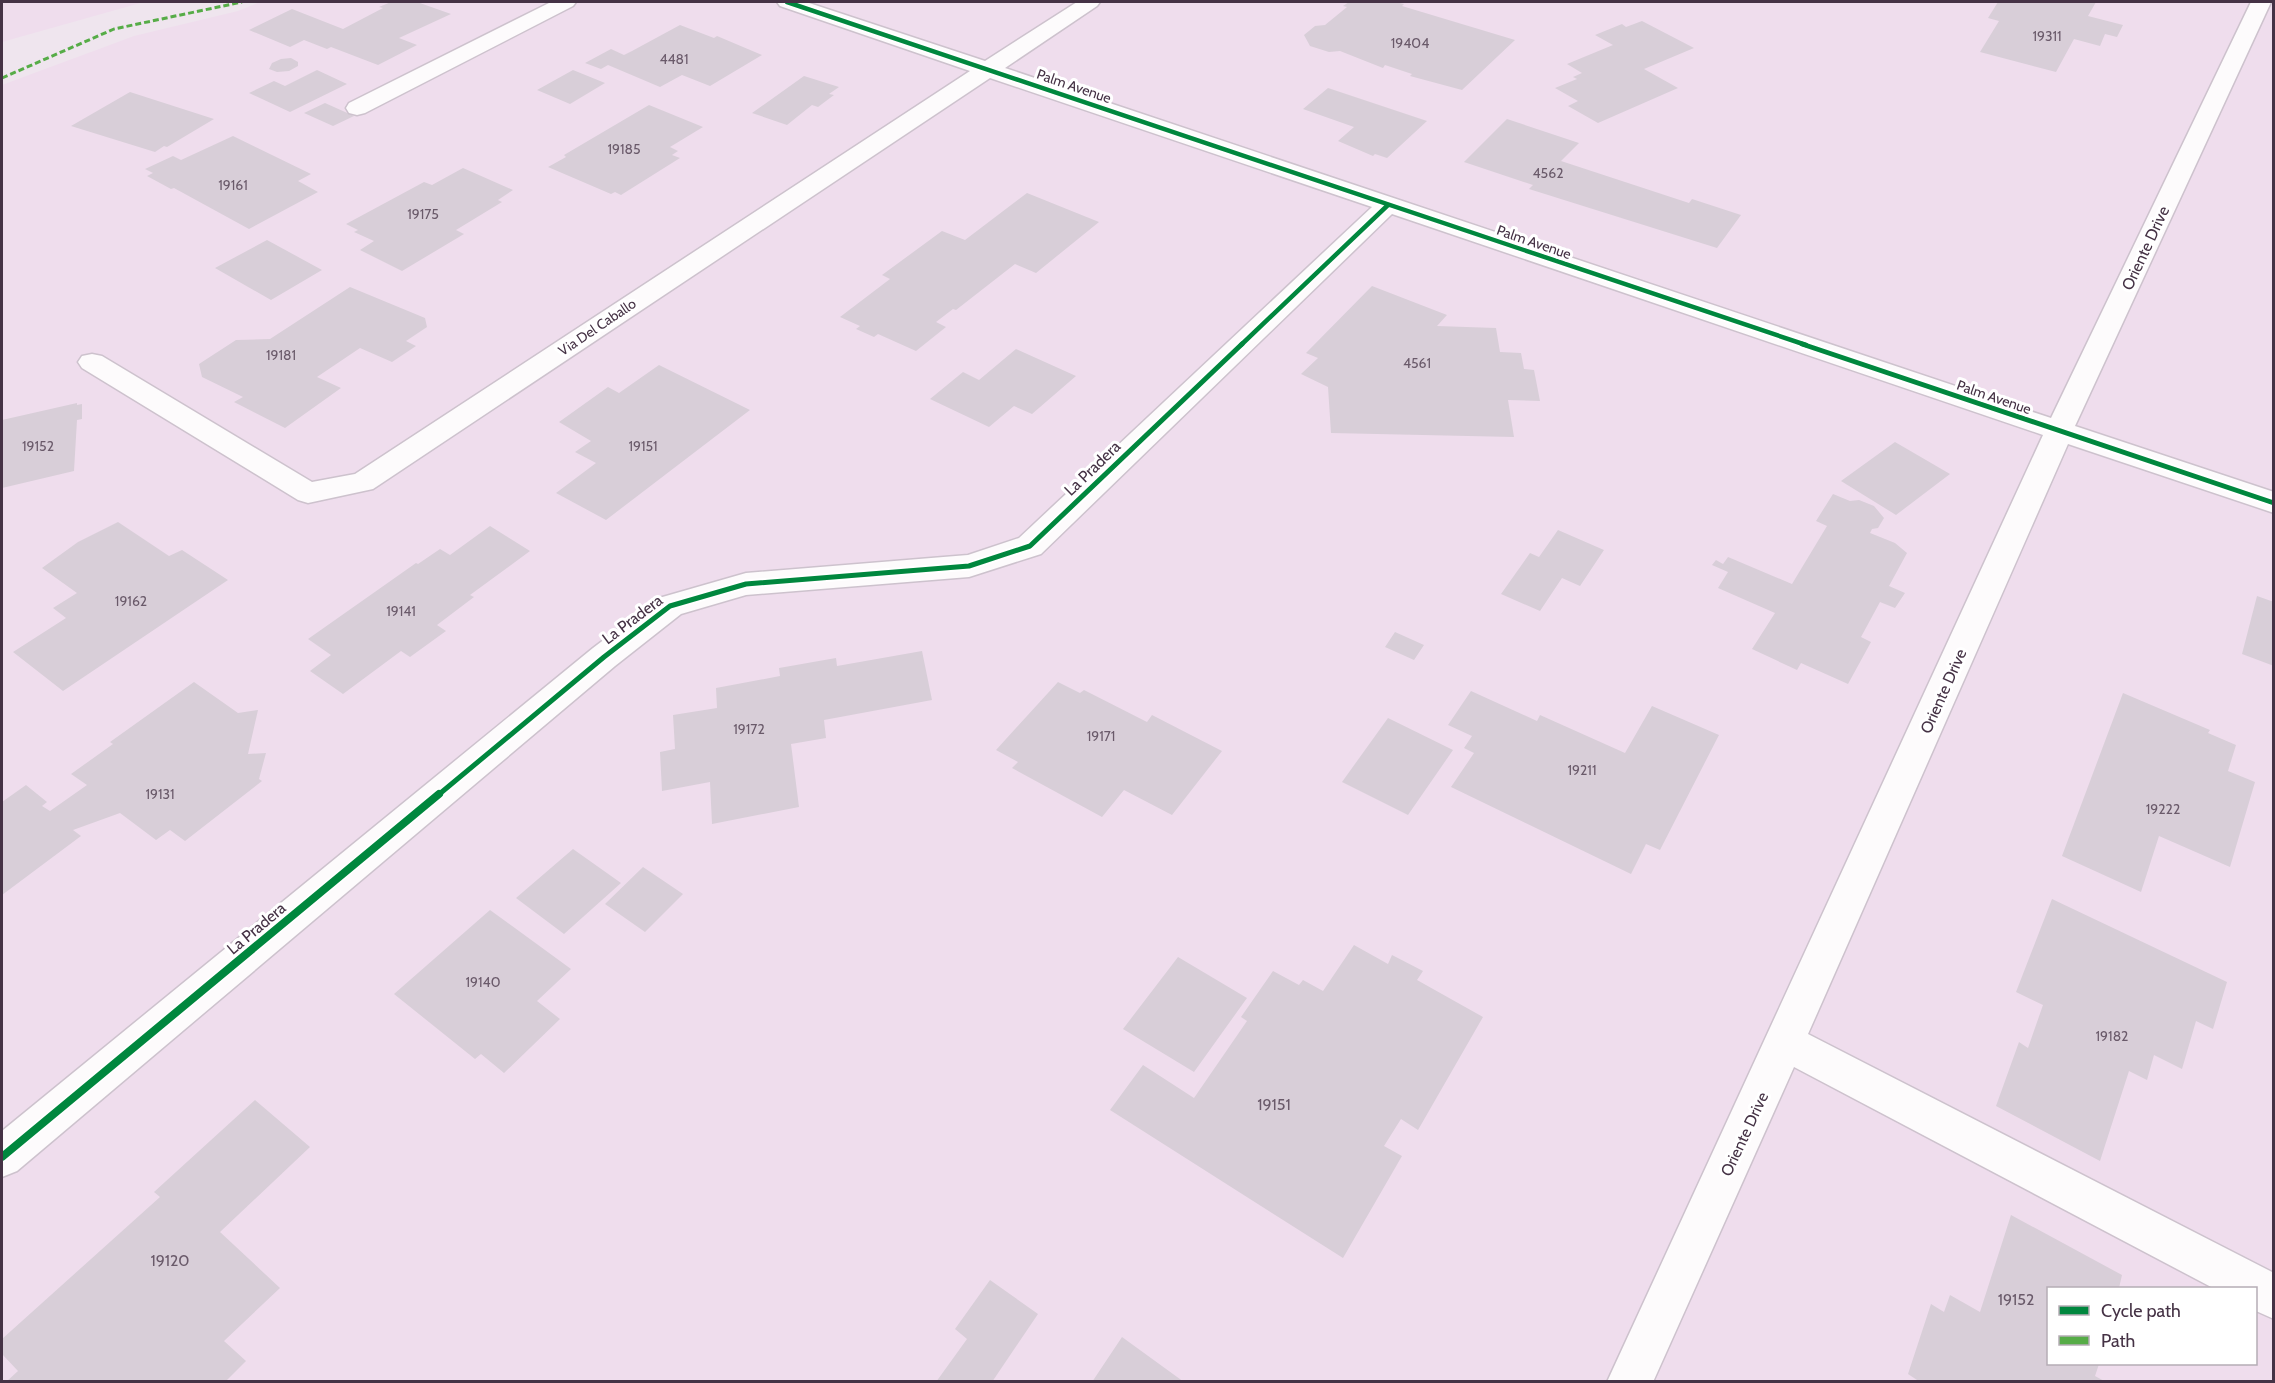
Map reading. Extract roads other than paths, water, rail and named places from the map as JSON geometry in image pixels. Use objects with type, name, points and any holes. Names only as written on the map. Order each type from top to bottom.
[{"type":"street","points":[[357,108],[566,2]]},
{"type":"street","name":"Palm Avenue","points":[[787,2],[2274,504]]},
{"type":"street","name":"Via Del Caballo","points":[[92,362],[308,493],[363,482],[1090,2]]},
{"type":"street","name":"Oriente Drive","points":[[1630,1382],[2060,431],[2261,2]]},
{"type":"street","name":"La Pradera","points":[[2,1157],[604,657],[670,606],[746,584],[969,566],[1030,546],[1388,205]]},
{"type":"street","points":[[1785,1042],[2255,1287]]},
{"type":"street","points":[[2257,1288],[2274,1297]]}]
